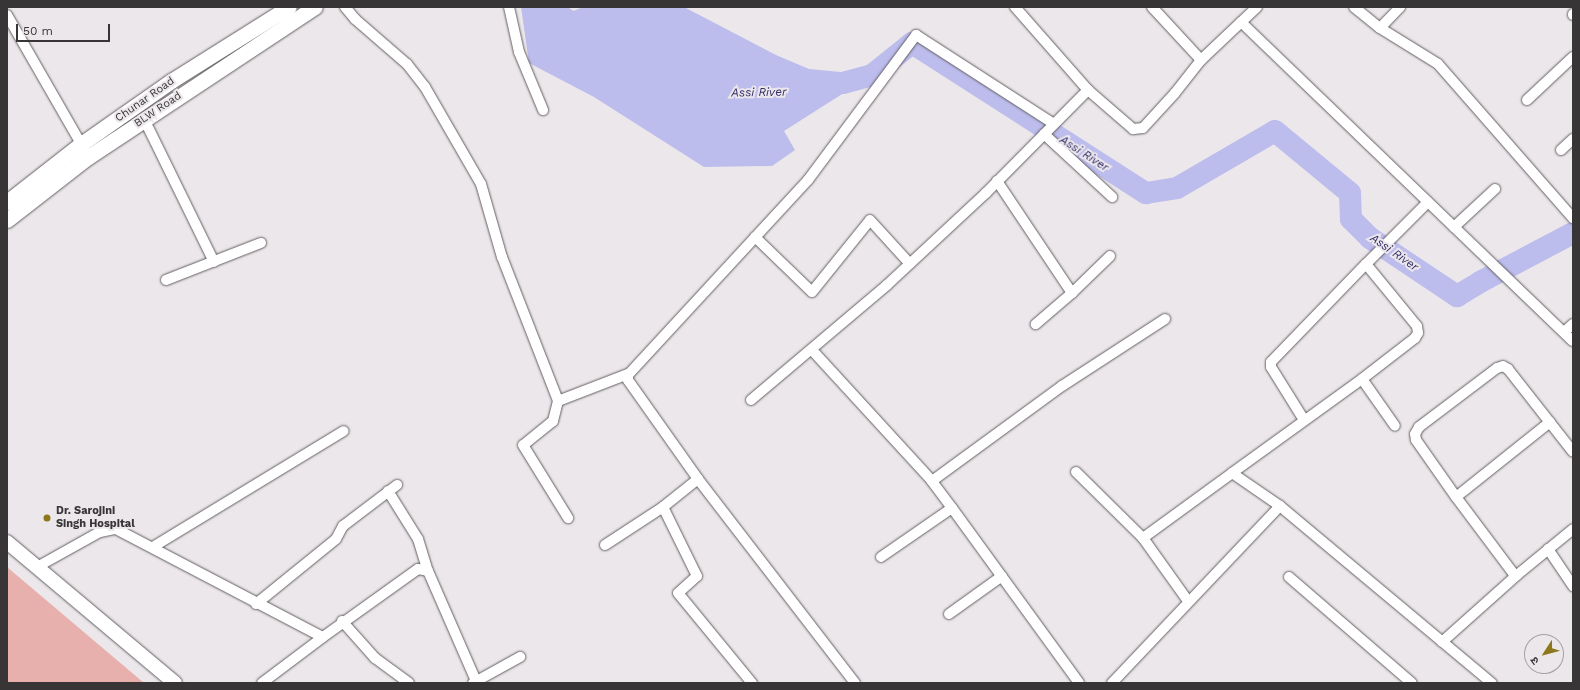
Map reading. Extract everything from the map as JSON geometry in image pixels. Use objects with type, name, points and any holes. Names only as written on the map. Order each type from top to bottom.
[{"type":"main road","name":"Chunar Road","points":[[7,202],[85,151],[171,81],[289,7]]},
{"type":"main road","name":"BLW Road","points":[[7,220],[85,151],[144,119],[315,7]]},
{"type":"main road","points":[[215,53],[223,67]]},
{"type":"street","points":[[344,7],[355,19],[407,64],[425,86],[481,184],[502,257],[558,401],[553,421],[523,445],[568,518]]},
{"type":"street","points":[[509,7],[519,52],[543,110]]},
{"type":"street","points":[[1015,7],[1088,90],[1124,123],[1133,129],[1143,128],[1175,93],[1201,60],[1257,7]]},
{"type":"street","points":[[1152,7],[1201,60]]},
{"type":"street","points":[[1354,7],[1380,28],[1438,64],[1573,218]]},
{"type":"street","points":[[1380,28],[1400,7]]},
{"type":"street","points":[[7,15],[85,151]]},
{"type":"street","points":[[1241,22],[1573,341]]},
{"type":"street","points":[[558,401],[628,374],[808,180],[916,35],[1054,124]]},
{"type":"street","points":[[1527,100],[1573,57]]},
{"type":"street","points":[[751,400],[812,350],[910,264],[997,181],[1088,90]]},
{"type":"street","points":[[144,119],[214,262]]},
{"type":"street","points":[[1044,134],[1112,197]]},
{"type":"street","points":[[1561,150],[1573,138]]},
{"type":"street","points":[[997,181],[1072,293]]},
{"type":"street","points":[[1454,227],[1495,189]]},
{"type":"street","points":[[1304,420],[1271,367],[1271,362],[1428,202]]},
{"type":"street","points":[[755,237],[812,292],[870,220],[910,264]]},
{"type":"street","points":[[166,280],[261,243]]},
{"type":"street","points":[[1036,324],[1072,293],[1110,256]]},
{"type":"street","points":[[1143,538],[1362,379],[1418,333],[1417,326],[1366,264]]},
{"type":"street","points":[[932,481],[1062,386],[1165,319]]},
{"type":"street","points":[[1564,332],[1573,324]]},
{"type":"street","points":[[812,350],[932,481],[1080,683]]},
{"type":"street","points":[[1518,575],[1513,573],[1456,497],[1416,440],[1414,434],[1419,427],[1503,366],[1508,369],[1573,452]]},
{"type":"street","points":[[628,374],[628,380],[698,479],[854,683]]},
{"type":"street","points":[[1362,379],[1396,426]]},
{"type":"street","points":[[1456,497],[1550,422]]},
{"type":"street","points":[[153,547],[344,431]]},
{"type":"street","points":[[1076,472],[1143,538],[1188,601]]},
{"type":"street","points":[[1232,473],[1280,506],[1492,683]]},
{"type":"street","points":[[605,545],[663,507],[698,479]]},
{"type":"street","points":[[256,604],[336,539],[343,526],[392,488],[418,539],[428,571],[475,682],[520,657]]},
{"type":"street","points":[[1112,683],[1188,601],[1280,506]]},
{"type":"street","points":[[663,507],[697,576],[678,593],[752,683]]},
{"type":"street","points":[[881,557],[952,508]]},
{"type":"street","points":[[37,567],[108,530],[116,529],[153,547],[256,604],[323,637]]},
{"type":"street","points":[[1442,642],[1573,529]]},
{"type":"street","points":[[7,542],[175,683]]},
{"type":"street","points":[[1548,549],[1573,586]]},
{"type":"street","points":[[262,683],[342,621],[418,569],[428,571]]},
{"type":"street","points":[[949,614],[1002,576]]},
{"type":"street","points":[[1289,577],[1412,683]]},
{"type":"street","points":[[342,621],[375,658],[409,683]]},
{"type":"shaded area","points":[[7,567],[144,683],[7,683]]},
{"type":"water","points":[[521,7],[542,7],[569,13],[583,7],[684,7],[776,55],[809,69],[872,75],[784,131],[795,150],[772,166],[704,167],[594,97],[529,63]]},
{"type":"waterway","name":"Assi River","points":[[548,7],[576,26]]},
{"type":"waterway","name":"Assi River","points":[[843,83],[872,75],[912,43],[1146,193],[1177,188],[1275,131],[1350,193],[1351,219],[1370,238],[1457,296],[1480,282],[1573,233]]},
{"type":"place","name":"Dr. Sarojini Singh Hospital","points":[[47,518]]}]
